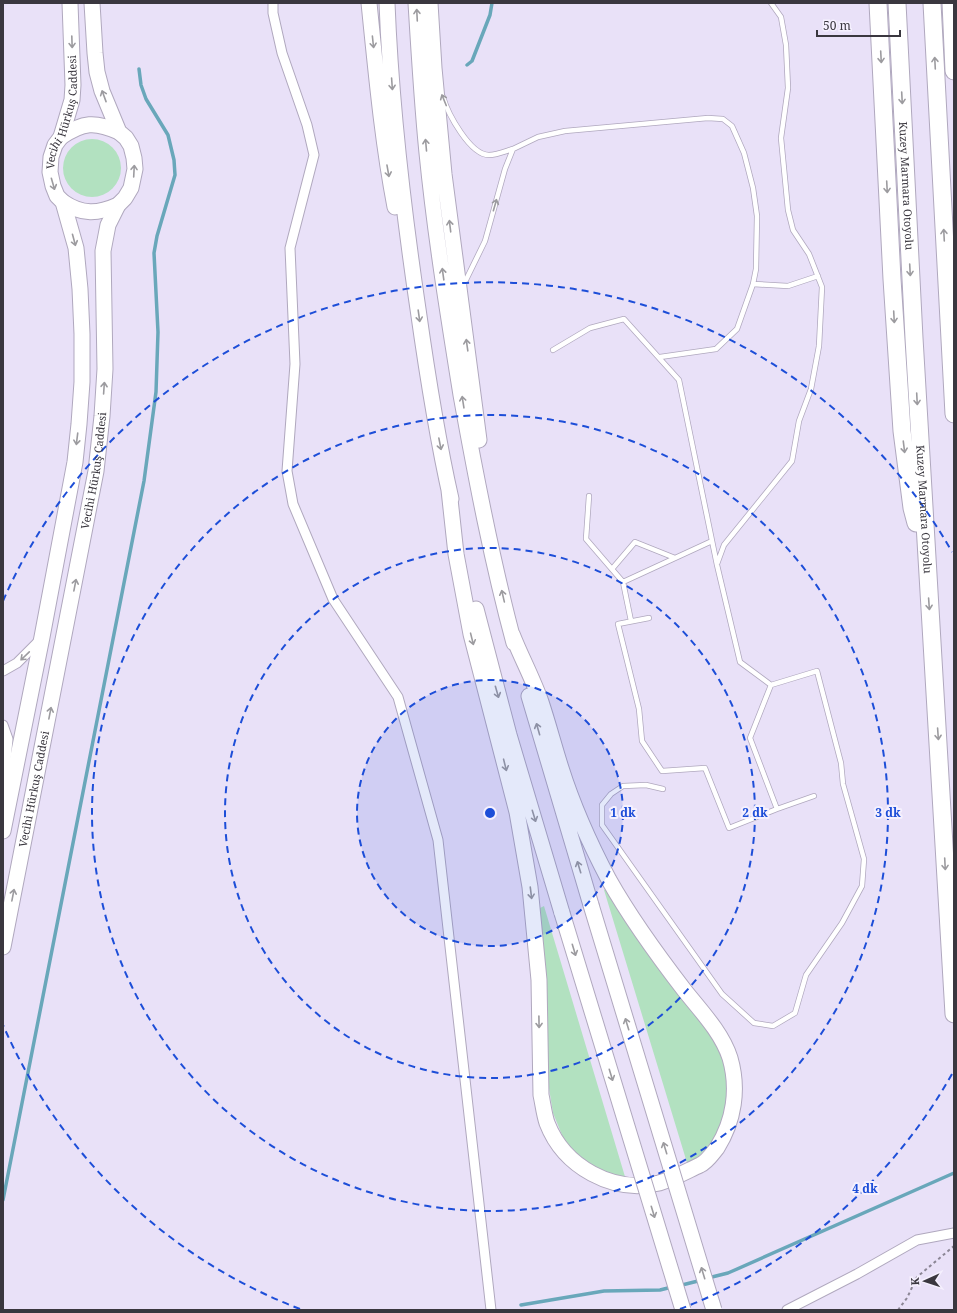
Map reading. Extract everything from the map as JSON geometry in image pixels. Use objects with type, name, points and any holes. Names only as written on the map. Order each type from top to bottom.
[{"type":"highway","name":"Kuzey Marmara Otoyolu","points":[[897,3],[927,566],[954,1014]]},
{"type":"highway","points":[[932,3],[954,414]]},
{"type":"highway","points":[[951,3],[954,71]]},
{"type":"highway","points":[[878,4],[892,287],[902,431],[912,508],[927,566]]},
{"type":"main road","name":"Vecihi Hürkuş Caddesi","points":[[3,831],[75,462],[82,382],[80,289],[76,248],[63,202],[53,186],[50,172],[51,157],[55,145],[61,137],[72,100],[73,85],[70,3]]},
{"type":"main road","name":"Vecihi Hürkuş Caddesi","points":[[3,947],[96,471],[105,370],[103,251],[108,225],[118,205],[126,198],[131,188],[135,169],[131,146],[126,138],[119,132],[102,91],[97,72],[92,3]]},
{"type":"main road","points":[[369,3],[387,162],[399,228],[412,277]]},
{"type":"main road","points":[[387,3],[396,133],[412,277],[449,490],[479,623],[562,913],[683,1310]]},
{"type":"main road","points":[[416,3],[427,147],[442,268],[468,435],[492,551],[512,634],[549,767],[714,1310]]},
{"type":"main road","points":[[430,3],[443,166],[470,366],[492,551]]},
{"type":"main road","points":[[61,137],[74,128],[86,124],[106,126],[119,132]]},
{"type":"main road","points":[[63,202],[74,209],[91,212],[100,212],[118,205]]},
{"type":"main road","points":[[449,490],[456,554],[471,634],[517,812],[530,887],[539,980],[541,1095],[545,1117],[561,1148],[584,1169],[596,1176],[617,1184],[629,1185],[659,1183],[703,1164],[722,1140],[730,1122],[734,1102],[733,1074],[730,1057],[718,1033],[683,989],[633,919],[610,880],[581,821],[561,767],[540,700],[512,634]]},
{"type":"street","points":[[273,3],[273,13],[282,53],[307,125],[314,155],[290,248],[295,364],[288,471],[293,504],[333,599],[398,697],[438,840],[491,1310]]},
{"type":"street","points":[[3,671],[18,663],[42,637]]},
{"type":"street","points":[[3,725],[8,739],[5,745],[5,771],[9,801]]},
{"type":"street","points":[[787,1310],[857,1274],[917,1240],[954,1233]]},
{"type":"lane","points":[[717,565],[724,545],[792,461],[799,422],[811,389],[819,346],[822,287],[809,254],[793,230],[788,210],[780,138],[788,88],[786,45],[781,17],[771,3]]},
{"type":"lane","points":[[434,68],[444,100],[457,127],[471,146],[483,154],[489,155],[514,149],[538,137],[565,131],[708,118],[722,119],[732,126],[744,153],[753,188],[757,216],[756,269],[754,284],[737,329],[716,349],[660,357]]},
{"type":"lane","points":[[460,293],[485,241],[505,169],[514,149]]},
{"type":"lane","points":[[754,284],[788,286],[818,276]]},
{"type":"lane","points":[[553,350],[590,328],[624,319],[660,357],[679,380],[717,565],[740,662],[771,685]]},
{"type":"lane","points":[[589,496],[586,539],[623,582],[631,621]]},
{"type":"lane","points":[[623,582],[712,541]]},
{"type":"lane","points":[[612,569],[635,542],[676,558]]},
{"type":"lane","points":[[649,618],[618,624],[639,710],[642,741],[662,771],[704,768],[729,828],[814,796]]},
{"type":"lane","points":[[663,789],[646,785],[623,786],[610,794],[602,805],[602,825],[722,994],[754,1023],[773,1026],[795,1013],[806,975],[842,923],[862,886],[864,859],[843,784],[841,763],[817,671],[771,685]]},
{"type":"lane","points":[[771,685],[750,738],[777,809]]},
{"type":"path","points":[[898,1310],[907,1298],[917,1277],[954,1246]]},
{"type":"green space","points":[[86,139],[98,139],[113,147],[121,162],[121,174],[113,189],[98,197],[86,197],[71,189],[63,174],[63,162],[71,147]]},
{"type":"green space","points":[[608,888],[717,1042],[727,1067],[730,1085],[721,1130],[702,1153],[688,1166],[604,890]]},
{"type":"green space","points":[[544,906],[626,1180],[583,1162],[564,1140],[553,1113],[548,1082],[547,1015],[540,908]]},
{"type":"waterway","points":[[467,65],[472,61],[490,15],[492,3]]},
{"type":"waterway","points":[[3,1200],[144,481],[156,392],[158,332],[154,253],[157,236],[175,175],[174,160],[168,135],[146,99],[141,85],[139,69]]},
{"type":"waterway","points":[[708,1278],[728,1273],[954,1173]]},
{"type":"waterway","points":[[678,1286],[702,1280]]},
{"type":"waterway","points":[[521,1305],[604,1291],[660,1290],[672,1287]]}]
